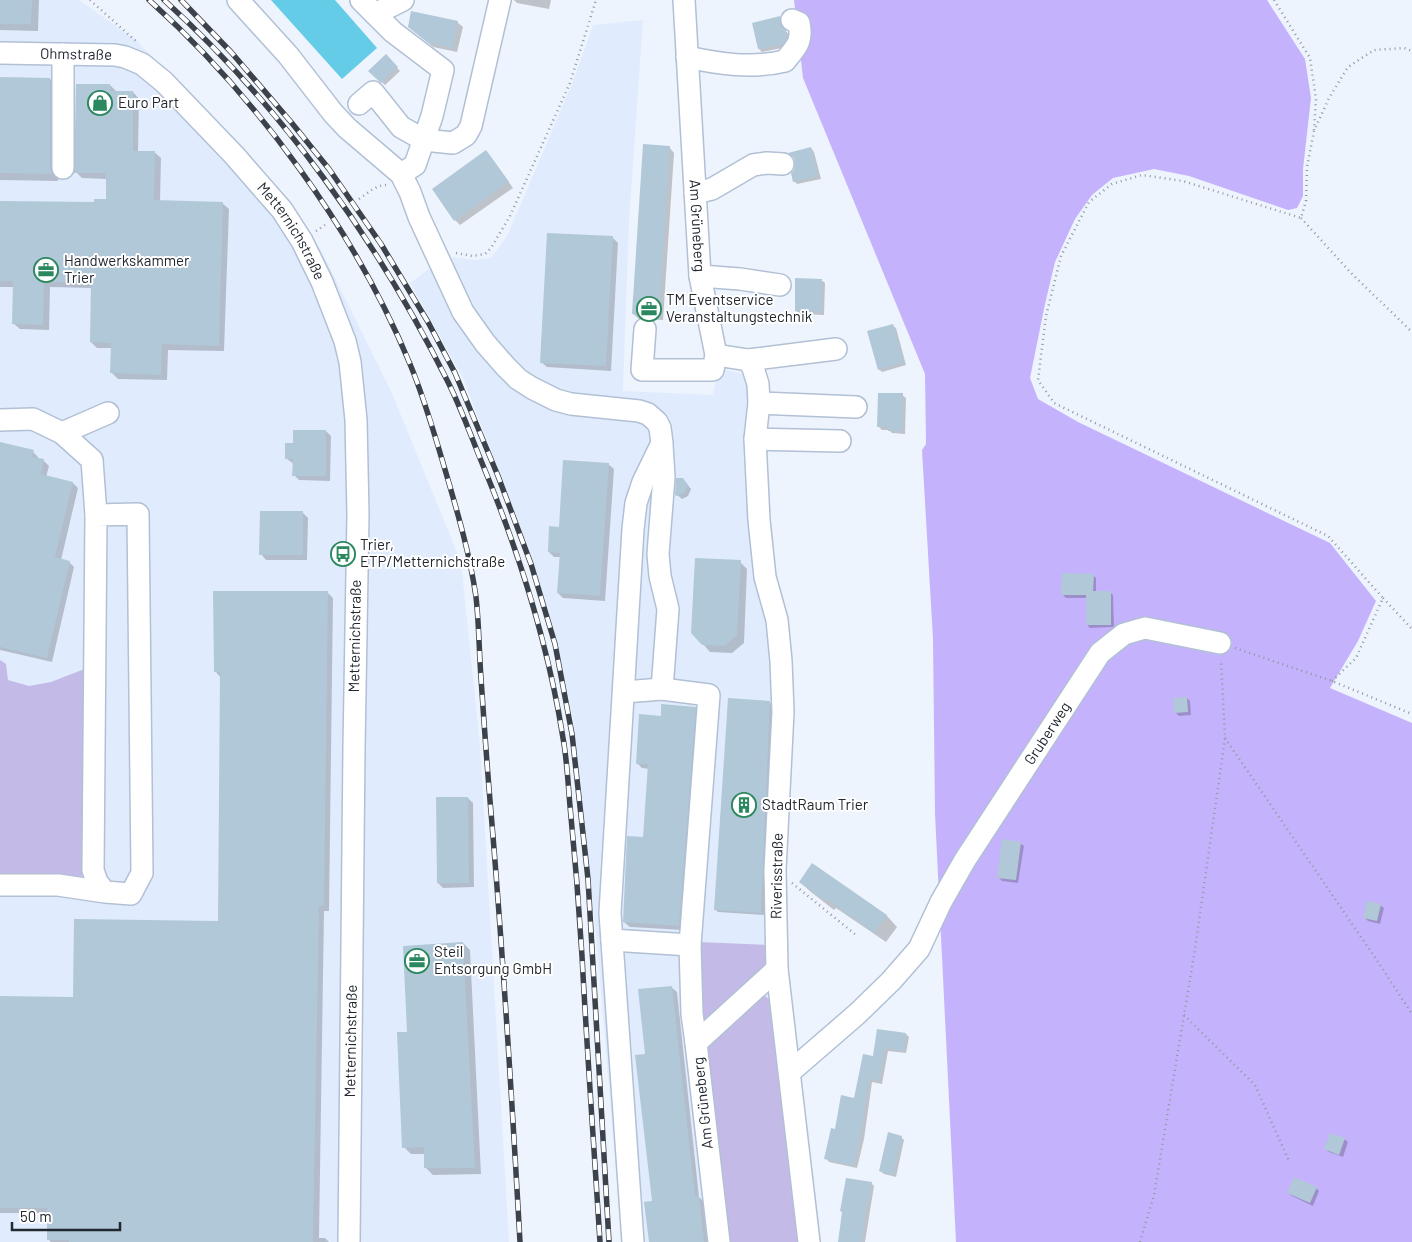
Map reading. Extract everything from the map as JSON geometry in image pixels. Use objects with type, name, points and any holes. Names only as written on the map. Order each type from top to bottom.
[{"type":"street","points":[[238,0],[288,55],[332,113],[397,180],[438,257],[463,312],[485,344],[518,379],[556,400],[571,404],[639,411],[648,414],[660,428],[664,477],[658,554],[660,576],[668,609],[662,689]]},
{"type":"street","points":[[368,7],[403,0]]},
{"type":"street","points":[[359,104],[373,92],[401,126],[424,140],[453,143],[466,136],[471,126],[500,0]]},
{"type":"street","name":"Am Grüneberg","points":[[684,0],[700,276],[716,356]]},
{"type":"street","points":[[368,7],[393,32],[442,70],[432,116],[415,165],[397,180]]},
{"type":"street","points":[[687,57],[736,65],[755,66],[785,61],[799,44],[801,33],[799,23],[792,20]]},
{"type":"street","name":"Ohmstraße","points":[[0,53],[115,54],[134,60],[150,69]]},
{"type":"street","points":[[63,54],[63,168]]},
{"type":"street","name":"Metternichstraße","points":[[150,69],[228,148],[282,210],[302,241],[322,282],[345,341],[350,362],[356,420],[358,514],[349,1242]]},
{"type":"street","points":[[695,193],[712,189],[753,165],[767,163],[783,164]]},
{"type":"street","points":[[700,276],[780,285]]},
{"type":"street","points":[[645,329],[642,370],[713,370],[716,356],[748,360],[836,349]]},
{"type":"street","points":[[748,360],[753,368],[758,384],[759,403],[756,444],[840,441]]},
{"type":"street","points":[[759,403],[856,407]]},
{"type":"street","points":[[62,433],[108,413]]},
{"type":"street","points":[[0,420],[33,419],[62,433],[92,460],[96,515],[93,870],[97,882],[106,892]]},
{"type":"street","points":[[633,1242],[610,913],[632,539],[636,503],[643,482],[662,443]]},
{"type":"street","name":"Riverisstraße","points":[[756,444],[764,568],[777,620],[781,661],[783,712],[775,870],[777,970],[809,1242]]},
{"type":"street","points":[[0,885],[58,886],[131,894],[142,873],[138,514],[96,515]]},
{"type":"street","name":"Gruberweg","points":[[790,1072],[857,1014],[891,981],[919,949],[940,902],[965,860],[1100,653],[1124,634],[1145,628],[1220,643]]},
{"type":"street","points":[[624,692],[662,689],[710,695],[690,945],[692,1014],[696,1043]]},
{"type":"street","points":[[612,940],[690,945]]},
{"type":"street","name":"Am Grüneberg","points":[[719,1242],[696,1043],[777,970]]},
{"type":"path","points":[[90,0],[136,40],[150,69]]},
{"type":"path","points":[[438,257],[448,252],[479,256],[491,248],[498,238],[510,216],[570,83],[596,0]]},
{"type":"path","points":[[1274,0],[1310,58],[1316,99],[1314,131],[1307,167],[1306,201],[1301,218]]},
{"type":"path","points":[[1314,131],[1329,98],[1348,67],[1374,50],[1404,48],[1412,50]]},
{"type":"path","points":[[1412,332],[1351,273],[1301,218],[1183,181],[1142,175],[1112,184],[1089,202],[1061,256],[1046,316],[1038,380],[1054,403],[1328,536],[1412,629]]},
{"type":"path","points":[[359,199],[381,185],[397,180]]},
{"type":"path","points":[[1332,681],[1356,658],[1382,598]]},
{"type":"path","points":[[1140,1242],[1154,1195],[1195,949],[1225,738],[1220,643],[1332,681],[1412,714]]},
{"type":"path","points":[[1225,738],[1412,1014]]},
{"type":"path","points":[[775,870],[856,935]]},
{"type":"path","points":[[1184,1015],[1255,1085],[1289,1161]]},
{"type":"shaded area","points":[[0,0],[79,0],[136,40],[291,206],[321,250],[391,391],[461,562],[480,745],[509,1242],[0,1242]]},
{"type":"shaded area","points":[[794,0],[1267,0],[1305,59],[1311,98],[1303,169],[1303,196],[1297,208],[1288,210],[1189,176],[1154,169],[1113,178],[1092,195],[1075,219],[1055,262],[1030,378],[1038,399],[1078,422],[1330,543],[1376,601],[1358,641],[1330,688],[1412,723],[1412,1242],[956,1242],[935,814],[933,639],[922,450],[926,444],[925,374],[803,78]]},
{"type":"shaded area","points":[[643,20],[629,221],[623,391],[713,395],[718,368],[753,376],[746,493],[774,623],[773,879],[804,1242],[622,1242],[597,945],[573,719],[556,640],[533,561],[463,378],[410,283],[430,268],[450,257],[474,260],[491,258],[507,236],[572,84],[593,25]]},
{"type":"shaded area","points":[[0,660],[6,664],[8,680],[29,686],[51,682],[87,668],[84,873],[80,878],[0,879]]},
{"type":"shaded area","points":[[699,942],[767,945],[767,966],[706,1024],[701,1020]]},
{"type":"shaded area","points":[[765,996],[772,1001],[803,1242],[726,1242],[703,1053],[707,1046],[759,997]]},
{"type":"water","points":[[271,0],[335,0],[377,48],[342,79]]},
{"type":"building","points":[[0,0],[32,0],[31,24],[0,24]]},
{"type":"building","points":[[411,11],[458,21],[452,48],[427,42],[408,27]]},
{"type":"building","points":[[780,16],[780,22],[787,36],[783,44],[758,49],[752,23]]},
{"type":"building","points":[[386,54],[398,67],[381,83],[368,71]]},
{"type":"building","points":[[0,77],[50,78],[50,168],[52,174],[0,173]]},
{"type":"building","points":[[76,84],[110,84],[110,91],[133,91],[133,151],[155,151],[154,200],[223,202],[219,346],[162,344],[161,375],[110,373],[111,343],[90,342],[91,282],[44,282],[43,325],[12,324],[13,281],[0,281],[0,201],[94,202],[94,199],[106,199],[106,173],[74,173]]},
{"type":"building","points":[[643,144],[670,146],[659,316],[632,314]]},
{"type":"building","points":[[811,147],[818,176],[793,182],[791,173],[794,170],[794,158],[788,153]]},
{"type":"building","points":[[486,150],[509,182],[454,221],[432,189]]},
{"type":"building","points":[[547,233],[613,236],[606,366],[540,363]]},
{"type":"building","points":[[795,278],[822,279],[821,312],[795,311]]},
{"type":"building","points":[[893,324],[904,362],[878,370],[867,331]]},
{"type":"building","points":[[878,393],[903,393],[902,431],[888,431],[888,427],[877,427]]},
{"type":"building","points":[[293,430],[326,430],[326,476],[292,476],[293,459],[285,459],[285,443],[293,443]]},
{"type":"building","points":[[0,442],[34,450],[32,457],[44,459],[41,474],[73,482],[55,557],[70,561],[47,658],[0,647]]},
{"type":"building","points":[[563,460],[609,463],[600,596],[557,593],[560,553],[548,552],[549,526],[559,527]]},
{"type":"building","points":[[676,478],[683,478],[688,485],[685,493],[677,496],[675,495]]},
{"type":"building","points":[[260,511],[303,511],[303,555],[259,555]]},
{"type":"building","points":[[695,558],[741,560],[737,635],[725,646],[702,645],[691,633]]},
{"type":"building","points":[[1062,573],[1094,574],[1093,591],[1111,591],[1111,625],[1086,625],[1086,595],[1061,595]]},
{"type":"building","points":[[213,591],[328,591],[324,906],[319,906],[313,1242],[69,1242],[69,1240],[47,1240],[47,1208],[0,1208],[0,996],[73,997],[74,919],[218,921],[220,672],[214,672]]},
{"type":"building","points":[[1187,697],[1188,712],[1174,713],[1173,698]]},
{"type":"building","name":"StadtRaum Trier","points":[[728,698],[770,701],[761,913],[714,910]]},
{"type":"building","points":[[661,704],[696,707],[679,926],[623,922],[627,836],[643,837],[648,764],[636,764],[639,714],[661,716]]},
{"type":"building","points":[[436,797],[468,797],[469,883],[437,883]]},
{"type":"building","points":[[1002,839],[1021,842],[1016,880],[997,878]]},
{"type":"building","points":[[812,863],[887,915],[874,933],[799,882]]},
{"type":"building","points":[[1367,901],[1381,904],[1377,921],[1363,918]]},
{"type":"building","points":[[463,942],[475,1168],[424,1168],[424,1147],[402,1148],[397,1032],[407,1032],[403,946]]},
{"type":"building","points":[[672,986],[695,1196],[699,1196],[704,1242],[649,1242],[644,1202],[652,1201],[635,1055],[645,1054],[638,989]]},
{"type":"building","points":[[877,1029],[906,1033],[904,1051],[885,1048],[879,1081],[869,1079],[861,1135],[854,1166],[824,1159],[831,1128],[835,1129],[841,1095],[854,1098],[863,1054],[873,1056]]},
{"type":"building","points":[[888,1132],[902,1136],[893,1175],[879,1171]]},
{"type":"building","points":[[1330,1133],[1345,1138],[1339,1155],[1324,1149]]},
{"type":"building","points":[[1294,1177],[1317,1187],[1310,1203],[1287,1193]]},
{"type":"building","points":[[846,1178],[872,1182],[862,1242],[838,1242],[842,1212],[840,1211]]},
{"type":"railway","points":[[149,0],[189,38],[264,122],[299,168],[331,216],[361,265],[387,314],[410,364],[438,445],[463,535],[476,597],[520,1242]]},
{"type":"railway","points":[[164,0],[248,84],[287,130],[358,227],[390,277],[448,382],[466,422],[520,564],[541,633],[557,703],[566,755],[580,918],[600,1242]]},
{"type":"railway","points":[[181,0],[231,52],[291,122],[329,169],[381,244],[428,322],[455,373],[498,476],[531,564],[555,644],[572,734],[588,879],[609,1242]]},
{"type":"place","name":"Euro Part","points":[[100,103]]},
{"type":"place","name":"Handwerkskammer Trier","points":[[46,270]]},
{"type":"place","name":"TM Eventservice Veranstaltungstechnik","points":[[649,309]]},
{"type":"place","name":"Trier, ETP/Metternichstraße","points":[[343,554]]},
{"type":"place","name":"StadtRaum Trier","points":[[744,805]]},
{"type":"place","name":"Steil Entsorgung GmbH","points":[[417,961]]}]
